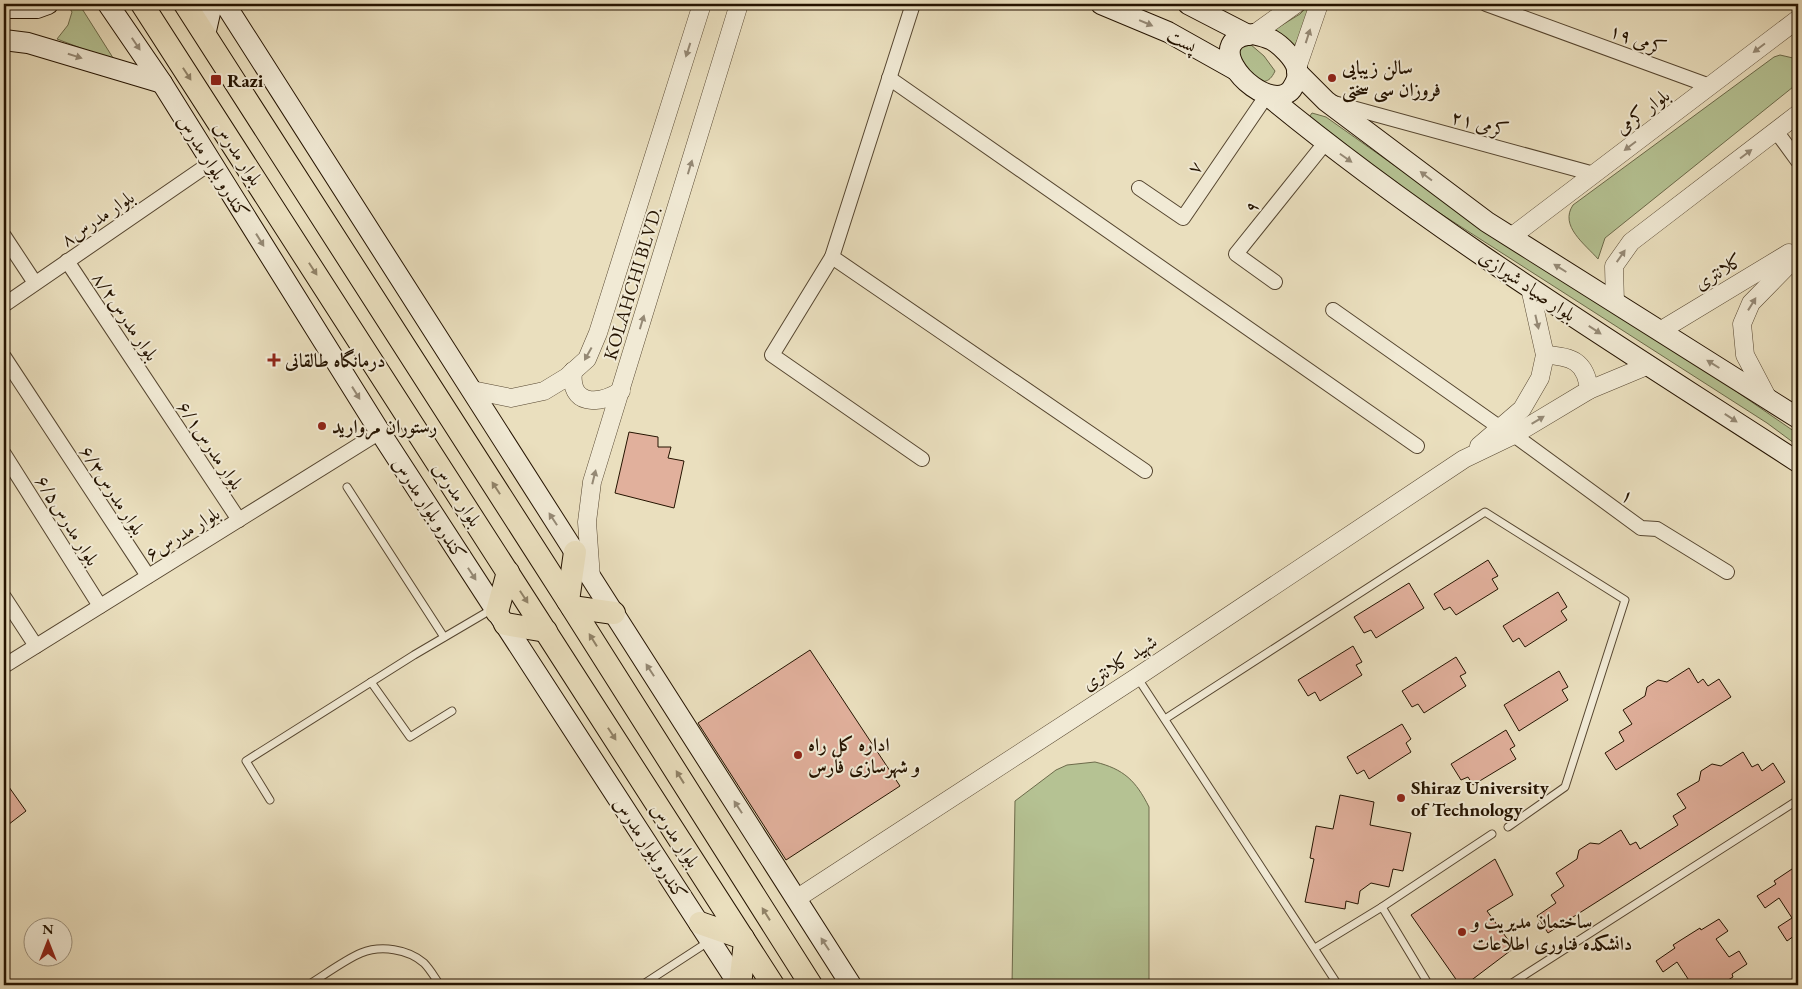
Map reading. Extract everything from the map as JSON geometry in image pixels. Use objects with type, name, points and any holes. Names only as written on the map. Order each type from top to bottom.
[{"type":"main road","points":[[11,9],[37,8],[48,4]]},
{"type":"main road","name":"کندرو بلوار مدرس","points":[[108,4],[162,83],[380,432],[740,985]]},
{"type":"main road","name":"بلوار مدرس","points":[[142,4],[773,985]]},
{"type":"main road","name":"بلوار مدرس","points":[[185,4],[570,604],[811,985]]},
{"type":"main road","points":[[205,35],[212,4]]},
{"type":"main road","points":[[225,4],[851,985]]},
{"type":"main road","name":"پست","points":[[1101,4],[1168,32],[1234,69]]},
{"type":"main road","points":[[1168,32],[1183,34],[1191,30],[1193,20],[1186,4]]},
{"type":"main road","name":"پست","points":[[1186,4],[1251,34]]},
{"type":"main road","points":[[1251,34],[1272,40],[1282,48],[1297,70],[1297,80],[1291,91],[1280,96],[1267,95],[1243,79],[1234,69],[1229,57],[1232,44],[1240,36],[1251,34]]},
{"type":"main road","points":[[4,40],[28,42],[162,83]]},
{"type":"main road","name":"بلوار صیاد شیرازی","points":[[1297,70],[1326,101],[1487,222],[1798,418]]},
{"type":"main road","name":"بلوار صیاد شیرازی","points":[[1267,95],[1325,143],[1530,288],[1798,462]]},
{"type":"main road","points":[[1306,127],[1304,118],[1308,109],[1315,104],[1326,101]]},
{"type":"main road","points":[[368,354],[397,333]]},
{"type":"main road","points":[[575,552],[570,604],[614,613]]},
{"type":"main road","points":[[508,572],[499,615],[546,631]]},
{"type":"main road","points":[[705,932],[744,940],[740,985]]},
{"type":"street","name":"KOLAHCHI BLVD.","points":[[472,390],[511,398],[544,391],[587,359],[598,333],[702,4]]},
{"type":"street","name":"KOLAHCHI BLVD.","points":[[591,578],[587,522],[592,482],[740,4]]},
{"type":"street","points":[[913,4],[832,257],[772,355],[922,459]]},
{"type":"street","points":[[1251,34],[1296,4]]},
{"type":"street","points":[[1297,70],[1319,4]]},
{"type":"street","name":"کرمی ۱۹","points":[[1494,5],[1710,86]]},
{"type":"street","name":"بلوار کرمی","points":[[1511,237],[1710,86],[1796,24]]},
{"type":"street","points":[[889,78],[1417,446]]},
{"type":"street","name":"۷","points":[[1140,188],[1183,218],[1267,95]]},
{"type":"street","name":"کرمی ۲۱","points":[[1326,101],[1594,174]]},
{"type":"street","points":[[1615,303],[1614,266],[1631,242],[1798,114]]},
{"type":"street","points":[[1776,131],[1798,161]]},
{"type":"street","name":"۹","points":[[1276,282],[1236,254],[1325,143]]},
{"type":"street","name":"بلوار مدرس۸","points":[[4,304],[212,162]]},
{"type":"street","points":[[4,236],[35,283]]},
{"type":"street","name":"کلانتری","points":[[1660,331],[1798,248]]},
{"type":"street","name":"کلانتری","points":[[1767,397],[1745,355],[1742,324],[1751,303],[1798,255]]},
{"type":"street","points":[[832,257],[1144,471]]},
{"type":"street","name":"بلوار مدرس۸/۲","points":[[67,261],[153,391]]},
{"type":"street","points":[[1507,431],[1540,378],[1545,355],[1530,288]]},
{"type":"street","name":"۱","points":[[1333,310],[1507,431],[1641,528],[1657,529],[1727,572]]},
{"type":"street","points":[[1545,355],[1561,356],[1577,362],[1588,376],[1590,390]]},
{"type":"street","name":"بلوار مدرس۶/۳","points":[[4,357],[148,576]]},
{"type":"street","points":[[1507,431],[1590,390],[1650,365]]},
{"type":"street","points":[[572,372],[572,383],[575,393],[585,399],[598,400],[610,398],[621,391]]},
{"type":"street","name":"بلوار مدرس۶/۱","points":[[153,391],[239,520]]},
{"type":"street","name":"شهید کلانتری","points":[[796,899],[1137,677],[1507,431]]},
{"type":"street","name":"بلوار مدرس۶","points":[[4,666],[380,432]]},
{"type":"street","name":"بلوار مدرس۶/۵","points":[[4,454],[100,606]]},
{"type":"street","points":[[4,597],[36,646]]},
{"type":"lane","points":[[347,486],[444,637]]},
{"type":"lane","points":[[1165,719],[1485,512],[1625,600],[1566,787],[1508,827]]},
{"type":"lane","points":[[270,800],[246,761],[444,637],[499,615]]},
{"type":"lane","points":[[1137,677],[1338,985]]},
{"type":"lane","points":[[371,682],[410,737],[452,710]]},
{"type":"lane","points":[[1509,985],[1798,800]]},
{"type":"lane","points":[[1315,948],[1382,907],[1492,834]]},
{"type":"lane","points":[[1382,907],[1429,985]]},
{"type":"lane","points":[[642,985],[705,932]]},
{"type":"lane","points":[[308,985],[361,953],[375,950],[392,950],[411,954],[426,964],[440,985]]},
{"type":"green space","points":[[67,4],[79,4],[115,61],[57,39],[68,25],[72,12]]},
{"type":"green space","points":[[1310,4],[1315,4],[1293,49],[1274,30],[1300,14]]},
{"type":"green space","points":[[1250,44],[1264,56],[1275,71],[1265,81],[1253,77],[1233,54],[1235,48]]},
{"type":"green space","points":[[1780,55],[1793,58],[1798,62],[1798,83],[1605,238],[1598,259],[1571,227],[1569,220],[1573,205],[1774,57]]},
{"type":"green space","points":[[1312,113],[1326,117],[1477,224],[1717,378],[1798,434],[1798,446],[1767,423],[1399,187],[1307,120]]},
{"type":"green space","points":[[1095,762],[1114,768],[1128,777],[1139,790],[1149,807],[1149,985],[1012,985],[1015,801],[1056,770],[1067,765]]},
{"type":"building","points":[[629,432],[658,437],[658,447],[671,447],[668,458],[684,461],[674,508],[615,493]]},
{"type":"building","points":[[1488,560],[1498,576],[1492,579],[1498,589],[1456,615],[1450,607],[1444,610],[1434,594]]},
{"type":"building","points":[[1409,583],[1424,608],[1376,638],[1371,630],[1364,633],[1354,617]]},
{"type":"building","points":[[1558,592],[1567,607],[1561,611],[1567,620],[1525,647],[1519,638],[1513,642],[1503,626]]},
{"type":"building","points":[[1353,646],[1362,662],[1356,665],[1362,675],[1320,701],[1315,692],[1308,696],[1298,680]]},
{"type":"building","name":"اداره کل راه و شهرسازی فارس","points":[[810,650],[900,786],[786,860],[698,723]]},
{"type":"building","points":[[1456,657],[1466,673],[1460,676],[1466,686],[1424,713],[1418,704],[1412,707],[1402,691]]},
{"type":"building","points":[[1689,668],[1698,683],[1703,679],[1708,686],[1719,679],[1731,697],[1616,770],[1605,753],[1624,741],[1619,732],[1632,724],[1623,710],[1645,696],[1647,687],[1658,680],[1667,682]]},
{"type":"building","points":[[1559,671],[1568,687],[1562,690],[1568,700],[1519,731],[1504,705]]},
{"type":"building","points":[[1402,724],[1411,739],[1406,743],[1411,752],[1369,779],[1364,770],[1357,774],[1347,757]]},
{"type":"building","points":[[1506,730],[1515,746],[1510,749],[1516,759],[1473,785],[1468,777],[1461,780],[1451,764]]},
{"type":"building","points":[[1743,752],[1752,767],[1758,764],[1762,771],[1773,763],[1785,782],[1548,933],[1537,916],[1556,903],[1551,895],[1564,886],[1556,873],[1577,859],[1579,850],[1590,843],[1599,844],[1621,830],[1630,845],[1636,842],[1640,849],[1678,825],[1673,816],[1686,808],[1677,794],[1699,781],[1701,771],[1712,764],[1721,766]]},
{"type":"building","points":[[4,780],[26,811],[4,828]]},
{"type":"building","points":[[1340,795],[1374,802],[1370,825],[1411,833],[1403,871],[1393,869],[1389,887],[1371,883],[1360,891],[1358,904],[1346,901],[1345,909],[1305,902],[1314,859],[1310,858],[1316,826],[1333,829]]},
{"type":"building","name":"ساختمان مدیریت و دانشکده فناوری اطلاعات","points":[[1495,859],[1513,895],[1487,911],[1514,948],[1465,985],[1460,985],[1411,915]]},
{"type":"building","points":[[1798,865],[1798,933],[1787,941],[1778,927],[1792,918],[1779,898],[1765,908],[1757,896],[1776,884],[1774,881]]},
{"type":"building","points":[[1719,919],[1728,931],[1716,939],[1729,957],[1739,951],[1747,964],[1732,974],[1733,977],[1720,985],[1692,985],[1677,962],[1663,972],[1656,961],[1675,948],[1673,945],[1700,928],[1701,930]]},
{"type":"place","name":"سالن زیبایی فروزان سی سختی","points":[[1332,78]]},
{"type":"place","name":"Razi","points":[[216,80]]},
{"type":"place","name":"درمانگاه طالقانی","points":[[274,360]]},
{"type":"place","name":"رستوران مروارید","points":[[322,426]]},
{"type":"place","name":"اداره کل راه و شهرسازی فارس","points":[[798,755]]},
{"type":"place","name":"Shiraz University of Technology","points":[[1401,798]]},
{"type":"place","name":"ساختمان مدیریت و دانشکده فناوری اطلاعات","points":[[1462,932]]}]
